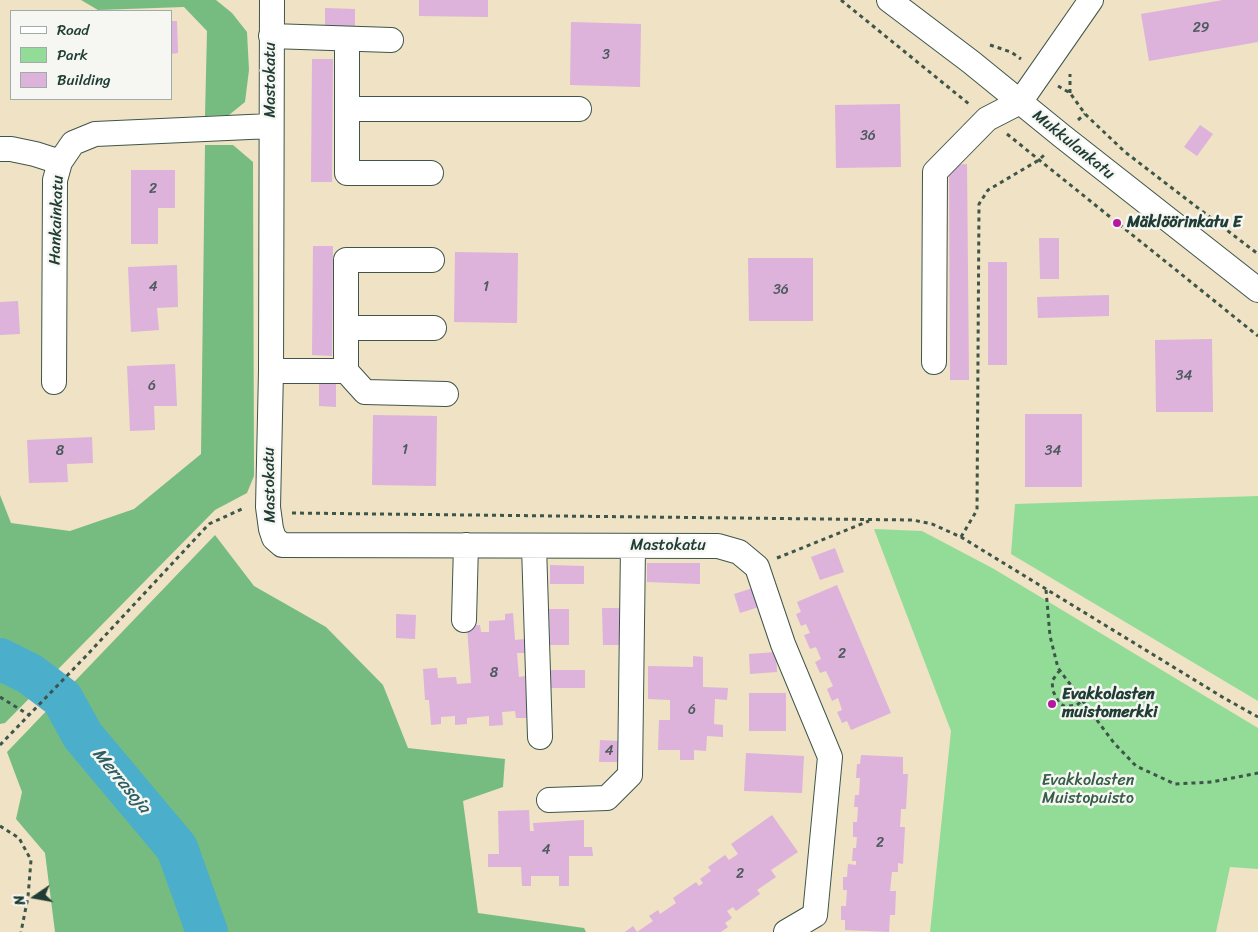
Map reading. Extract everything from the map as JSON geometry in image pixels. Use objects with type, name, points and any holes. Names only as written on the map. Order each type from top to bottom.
[{"type":"street","name":"Mastokatu","points":[[272,0],[271,370],[268,507],[274,538],[282,545],[718,546],[739,552],[757,567]]},
{"type":"street","name":"Mukkulankatu","points":[[888,0],[970,62],[1258,290]]},
{"type":"street","points":[[934,362],[934,172],[987,119],[1020,102],[1091,0]]},
{"type":"street","points":[[271,36],[391,40]]},
{"type":"street","points":[[347,39],[347,173],[431,173]]},
{"type":"street","points":[[347,109],[579,109]]},
{"type":"street","name":"Hankainkatu","points":[[54,382],[55,180],[60,162],[73,143],[95,134],[271,126]]},
{"type":"street","points":[[0,149],[11,149],[35,154],[60,162]]},
{"type":"street","points":[[432,260],[346,260],[346,370],[365,392],[446,394]]},
{"type":"street","points":[[346,328],[434,328]]},
{"type":"street","points":[[271,370],[346,370]]},
{"type":"street","points":[[464,620],[466,545]]},
{"type":"street","points":[[534,546],[540,737]]},
{"type":"street","points":[[549,800],[607,798],[630,775],[633,547]]},
{"type":"street","points":[[757,567],[783,644],[830,757],[814,915],[786,932]]},
{"type":"path","points":[[842,0],[917,63],[1258,336]]},
{"type":"path","points":[[984,42],[992,47],[1011,52],[1040,74],[1070,93],[1085,114],[1125,152],[1258,254]]},
{"type":"path","points":[[961,537],[977,510],[979,204],[988,190],[1039,160],[1085,114]]},
{"type":"path","points":[[757,567],[871,519]]},
{"type":"path","points":[[1046,589],[1050,636],[1060,670],[1114,743],[1136,766],[1175,784],[1212,782],[1258,773]]},
{"type":"path","points":[[0,745],[86,656]]},
{"type":"path","points":[[1060,670],[1052,681],[1053,691],[1059,703],[1069,706],[1077,705],[1083,700]]},
{"type":"path","points":[[0,697],[29,715]]},
{"type":"path","points":[[0,826],[19,838],[31,860],[28,897],[21,932]]},
{"type":"green space","points":[[81,0],[216,0],[232,13],[247,32],[249,70],[245,102],[229,115],[205,116],[207,31],[184,7],[98,10]]},
{"type":"green space","points":[[205,145],[233,145],[253,162],[254,476],[247,493],[215,510],[5,723],[0,724],[0,495],[11,523],[70,531],[134,509],[201,454]]},
{"type":"green space","points":[[1258,496],[1258,701],[1011,554],[1015,504]]},
{"type":"green space","name":"Evakkolasten Muistopuisto","points":[[874,529],[922,531],[994,569],[1258,728],[1258,869],[1230,867],[1216,932],[930,932],[951,731]]},
{"type":"green space","points":[[215,535],[254,586],[326,627],[383,685],[408,748],[505,759],[503,787],[463,801],[478,913],[584,928],[586,932],[55,932],[45,853],[16,819],[22,792],[7,752]]},
{"type":"building","points":[[419,0],[488,0],[488,17],[419,16]]},
{"type":"building","points":[[1223,0],[1258,0],[1258,42],[1149,61],[1141,14]]},
{"type":"building","points":[[325,8],[355,9],[355,31],[325,30]]},
{"type":"building","points":[[172,21],[177,21],[178,53],[172,54]]},
{"type":"building","points":[[571,22],[641,24],[640,87],[570,85]]},
{"type":"building","points":[[312,59],[333,59],[332,182],[311,182]]},
{"type":"building","points":[[900,104],[901,167],[836,168],[835,105]]},
{"type":"building","points":[[1200,125],[1213,134],[1197,156],[1184,147]]},
{"type":"building","points":[[967,164],[969,380],[950,380],[949,165]]},
{"type":"building","points":[[131,170],[175,170],[175,208],[158,208],[158,244],[131,244]]},
{"type":"building","points":[[1039,238],[1059,238],[1059,279],[1040,279]]},
{"type":"building","points":[[313,246],[333,246],[332,356],[312,355]]},
{"type":"building","points":[[455,252],[518,253],[517,323],[454,322]]},
{"type":"building","points":[[748,258],[813,258],[813,321],[749,321]]},
{"type":"building","points":[[988,262],[1007,262],[1007,365],[988,365]]},
{"type":"building","points":[[177,265],[178,307],[157,308],[159,330],[131,332],[128,267]]},
{"type":"building","points":[[1109,295],[1109,316],[1038,318],[1037,297]]},
{"type":"building","points":[[18,301],[20,334],[0,335],[0,302]]},
{"type":"building","points":[[1212,339],[1213,412],[1156,412],[1155,340]]},
{"type":"building","points":[[175,364],[177,406],[154,406],[155,430],[130,431],[127,366]]},
{"type":"building","points":[[319,383],[336,383],[336,407],[319,406]]},
{"type":"building","points":[[1025,414],[1082,414],[1082,487],[1025,487]]},
{"type":"building","points":[[373,415],[437,416],[436,486],[372,485]]},
{"type":"building","points":[[92,437],[93,463],[67,464],[68,482],[29,483],[27,440]]},
{"type":"building","points":[[835,548],[844,572],[820,580],[811,557]]},
{"type":"building","points":[[647,563],[700,563],[700,584],[647,582]]},
{"type":"building","points":[[550,565],[584,566],[584,584],[550,584]]},
{"type":"building","points":[[837,585],[891,713],[851,730],[847,721],[842,723],[837,712],[842,710],[838,698],[832,701],[827,689],[833,686],[826,671],[820,673],[815,662],[821,659],[816,647],[810,649],[804,635],[810,633],[806,624],[801,626],[796,614],[801,612],[797,602]]},
{"type":"building","points":[[756,587],[762,606],[740,613],[734,594]]},
{"type":"building","points":[[602,608],[622,608],[623,645],[603,645]]},
{"type":"building","points":[[549,609],[569,609],[569,645],[550,645]]},
{"type":"building","points":[[513,613],[515,640],[525,639],[526,653],[517,653],[519,677],[525,676],[528,718],[516,718],[515,711],[502,712],[503,725],[489,726],[489,716],[467,718],[467,724],[455,725],[455,716],[441,717],[441,724],[431,725],[429,700],[425,700],[423,669],[437,668],[438,678],[456,677],[457,684],[471,683],[467,626],[480,625],[481,632],[489,632],[489,621],[505,620],[505,614]]},
{"type":"building","points":[[396,614],[416,615],[415,639],[396,638]]},
{"type":"building","points":[[776,652],[777,672],[750,674],[749,654]]},
{"type":"building","points":[[693,656],[703,657],[703,687],[728,688],[727,700],[715,699],[714,724],[723,725],[723,737],[707,736],[706,751],[694,750],[694,760],[680,760],[680,750],[658,750],[659,720],[670,720],[670,700],[648,699],[648,666],[693,667]]},
{"type":"building","points":[[551,670],[585,670],[585,688],[551,688]]},
{"type":"building","points":[[749,693],[786,693],[786,731],[749,731]]},
{"type":"building","points":[[600,740],[619,741],[618,762],[599,762]]},
{"type":"building","points":[[746,753],[804,756],[802,793],[744,791]]},
{"type":"building","points":[[861,755],[903,757],[903,774],[908,774],[906,809],[901,809],[900,827],[905,827],[903,864],[898,863],[898,872],[892,872],[890,891],[896,891],[895,915],[890,915],[889,932],[845,930],[845,920],[841,920],[841,906],[846,906],[847,890],[843,890],[843,877],[847,877],[848,864],[856,865],[856,861],[852,861],[853,848],[856,848],[857,837],[853,837],[853,822],[857,822],[858,807],[854,807],[855,795],[859,795],[860,778],[856,778],[857,764],[860,764]]},
{"type":"building","points":[[529,810],[530,831],[534,831],[533,823],[584,820],[584,847],[592,847],[593,856],[569,856],[569,886],[559,886],[559,876],[531,876],[531,886],[522,886],[521,867],[488,867],[488,854],[499,854],[498,811]]},
{"type":"building","points":[[772,815],[798,852],[771,870],[776,877],[757,890],[760,894],[736,911],[733,907],[727,911],[732,918],[725,923],[728,927],[721,932],[637,932],[653,921],[649,916],[658,910],[660,914],[676,903],[673,898],[696,882],[699,886],[703,883],[700,879],[711,871],[708,867],[725,855],[729,860],[738,854],[731,844]]},
{"type":"building","points":[[633,926],[637,932],[625,932]]},
{"type":"waterway","name":"Merrasoja","points":[[0,659],[30,674],[62,698],[83,736],[177,848],[207,932]]},
{"type":"place","name":"Mäklöörinkatu E","points":[[1117,223]]},
{"type":"place","name":"Evakkolasten muistomerkki","points":[[1052,704]]}]
